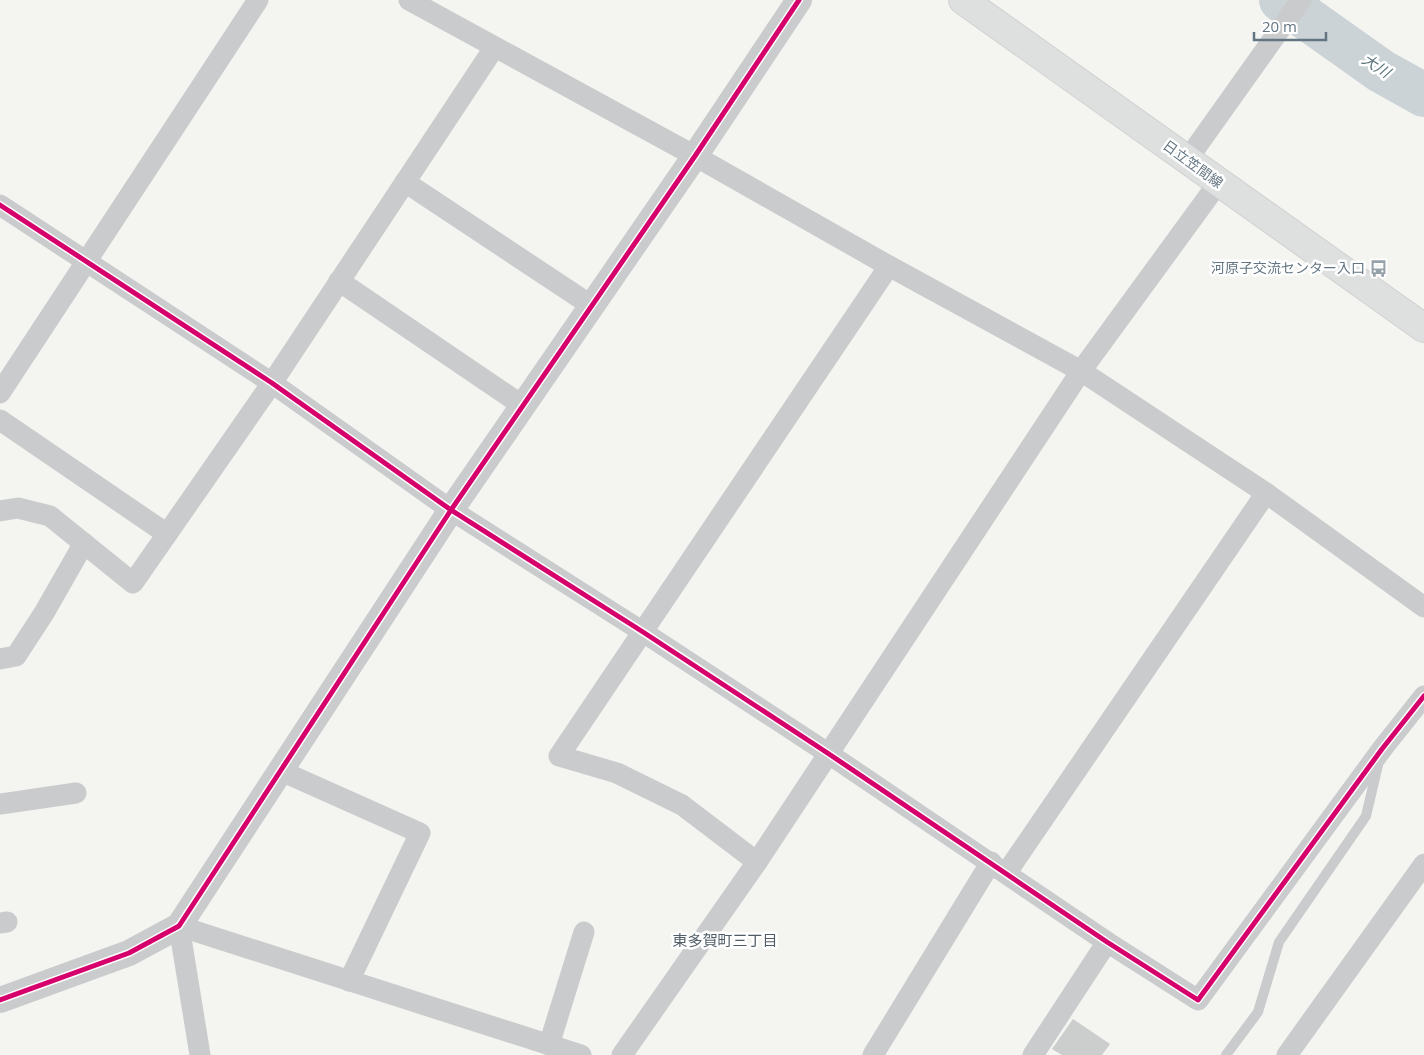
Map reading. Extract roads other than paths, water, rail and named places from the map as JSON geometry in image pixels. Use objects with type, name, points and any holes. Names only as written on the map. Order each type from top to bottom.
[{"type":"main road","name":"日立笠間線","points":[[963,0],[1424,328]]},
{"type":"street","points":[[0,393],[258,0]]},
{"type":"street","points":[[409,0],[695,156],[889,266],[1081,371],[1266,493],[1424,607]]},
{"type":"street","points":[[0,1000],[129,953],[179,926],[451,510],[800,0]]},
{"type":"street","points":[[1187,160],[1301,0]]},
{"type":"street","points":[[0,511],[18,508],[50,516],[133,583],[272,383],[494,48]]},
{"type":"street","points":[[405,182],[592,306]]},
{"type":"street","points":[[622,1055],[757,862],[1081,371],[1219,182]]},
{"type":"street","points":[[0,205],[272,383],[451,510],[644,632],[999,867],[1107,942],[1198,1000],[1382,749],[1424,696]]},
{"type":"street","points":[[757,862],[682,805],[617,773],[559,756],[889,266]]},
{"type":"street","points":[[339,281],[523,406]]},
{"type":"street","points":[[0,420],[167,534]]},
{"type":"street","points":[[873,1055],[999,867],[1266,493]]},
{"type":"street","points":[[0,659],[16,656],[44,613],[84,543]]},
{"type":"street","points":[[281,771],[420,834],[349,981]]},
{"type":"street","points":[[0,804],[76,792]]},
{"type":"street","points":[[1287,1055],[1424,864]]},
{"type":"street","points":[[179,926],[581,1055]]},
{"type":"street","points":[[179,926],[200,1055]]},
{"type":"street","points":[[549,1045],[584,932]]},
{"type":"street","points":[[1032,1055],[1107,942]]},
{"type":"lane","points":[[1226,1055],[1258,1012],[1280,942],[1366,816],[1382,749]]},
{"type":"waterway","name":"大川","points":[[1281,0],[1381,71],[1424,95]]},
{"type":"place","name":"河原子交流センター入口","points":[[1379,268]]},
{"type":"district","name":"東多賀町三丁目","points":[[725,941]]}]
